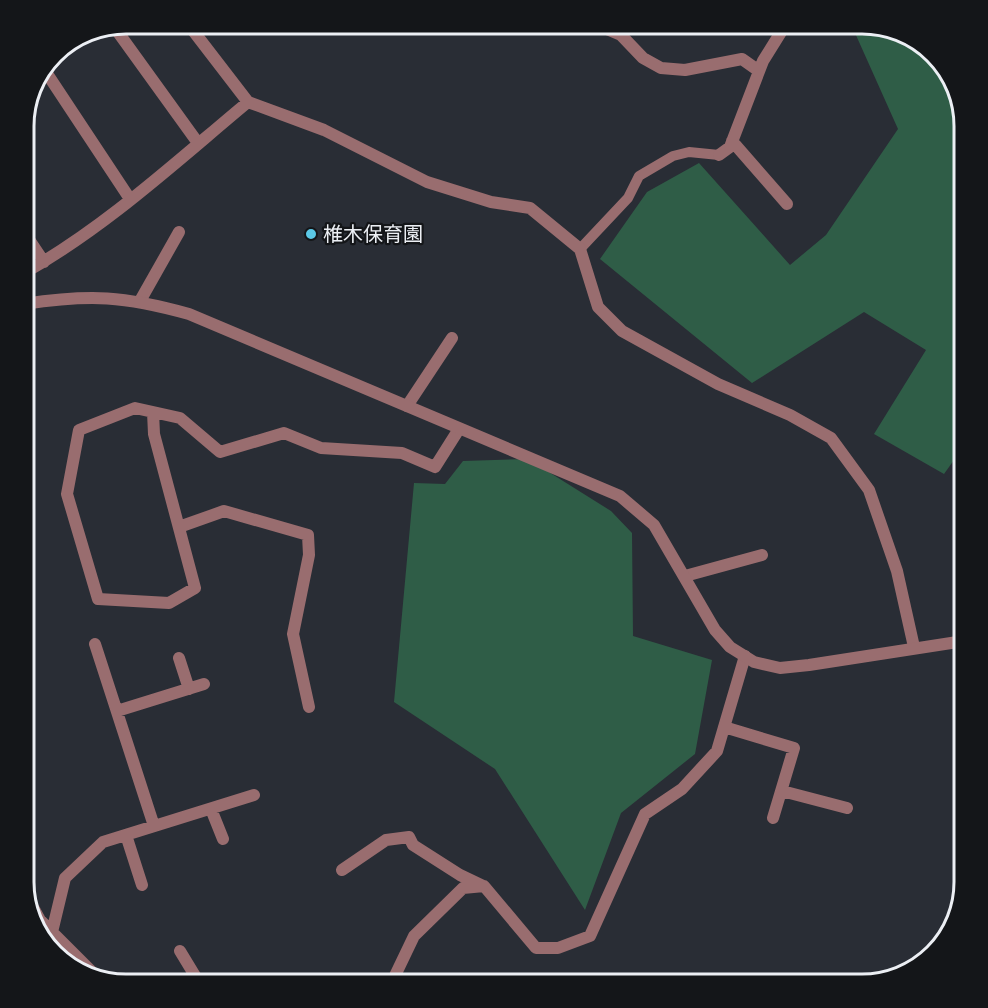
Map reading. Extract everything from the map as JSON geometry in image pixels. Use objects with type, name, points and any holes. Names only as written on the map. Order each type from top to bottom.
[{"type":"street","points":[[196,34],[248,102],[324,130],[427,182],[491,202],[530,208],[580,249],[598,307],[622,331],[718,384],[790,415],[831,438],[869,490],[897,571],[914,647]]},
{"type":"street","points":[[120,35],[198,143]]},
{"type":"street","points":[[620,35],[644,58],[661,68],[686,70],[742,59],[759,71]]},
{"type":"street","points":[[719,155],[730,147],[759,71],[780,35]]},
{"type":"street","points":[[49,77],[130,199]]},
{"type":"street","points":[[35,267],[130,199],[248,102]]},
{"type":"street","points":[[732,141],[787,204]]},
{"type":"street","points":[[140,301],[179,232]]},
{"type":"street","points":[[35,248],[44,262]]},
{"type":"street","points":[[35,302],[66,298],[109,297],[140,301],[189,314],[620,496],[654,525],[715,630],[730,647],[754,662],[780,668],[954,642]]},
{"type":"street","points":[[407,406],[452,338]]},
{"type":"street","points":[[153,412],[154,434],[195,588],[170,603],[98,599],[67,494],[79,430],[135,408],[153,412],[180,418],[220,452],[284,433],[321,448],[402,453],[435,467],[459,429]]},
{"type":"street","points":[[179,527],[224,511],[308,535],[309,555],[293,634],[309,706]]},
{"type":"street","points":[[685,576],[762,555]]},
{"type":"street","points":[[96,644],[154,826]]},
{"type":"street","points":[[342,870],[386,840],[409,837],[413,844],[460,875],[484,886],[536,948],[558,948],[590,936],[645,814],[682,789],[717,751],[745,656]]},
{"type":"street","points":[[179,658],[189,688]]},
{"type":"street","points":[[117,711],[204,684]]},
{"type":"street","points":[[724,727],[794,748],[773,818]]},
{"type":"street","points":[[782,791],[847,808]]},
{"type":"street","points":[[52,932],[65,878],[103,842],[254,795]]},
{"type":"street","points":[[211,809],[223,839]]},
{"type":"street","points":[[126,835],[142,885]]},
{"type":"street","points":[[396,974],[414,936],[463,888],[484,886]]},
{"type":"street","points":[[46,926],[82,962]]},
{"type":"street","points":[[180,951],[194,974]]},
{"type":"lane","points":[[580,249],[628,198],[639,177],[673,156],[689,152],[719,155]]},
{"type":"green space","points":[[856,35],[885,38],[918,53],[941,80],[952,108],[954,126],[954,460],[944,474],[874,434],[926,350],[864,312],[752,383],[600,259],[647,192],[699,163],[790,265],[826,235],[898,129]]},
{"type":"green space","points":[[528,459],[611,511],[632,533],[633,636],[712,660],[695,754],[621,813],[585,910],[495,769],[394,702],[414,483],[445,484],[463,461]]},
{"type":"place","name":"椎木保育園","points":[[311,234]]}]
